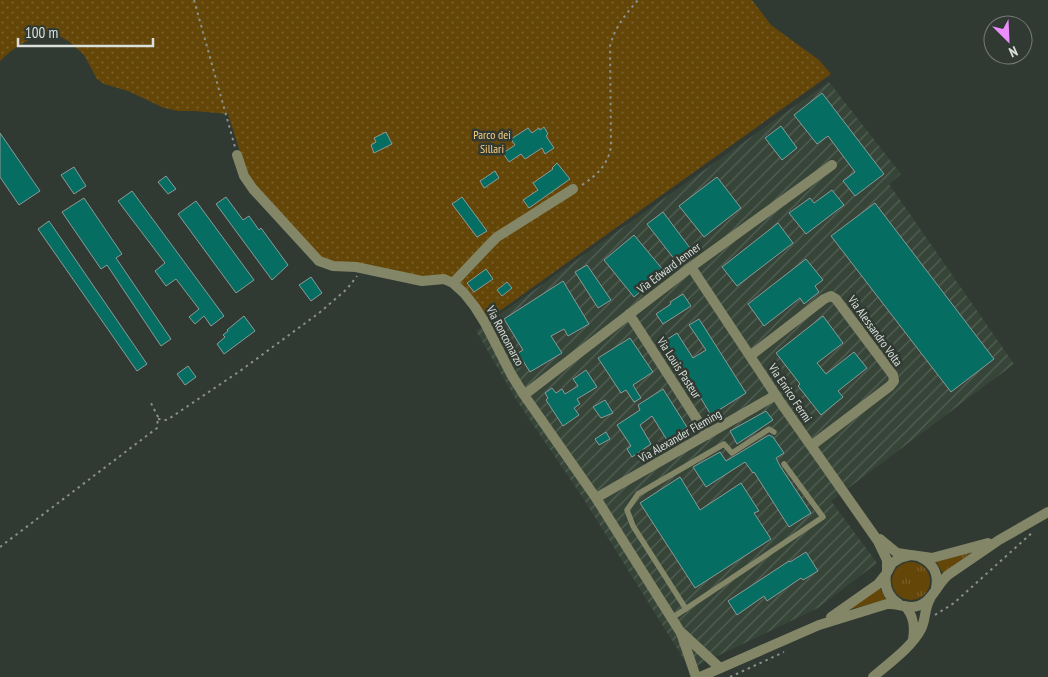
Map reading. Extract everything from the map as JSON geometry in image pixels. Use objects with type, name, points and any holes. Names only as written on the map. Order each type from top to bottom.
[{"type":"street","points":[[237,155],[244,176],[253,189],[319,261],[333,266],[364,268],[422,281],[444,279],[453,283],[490,244],[574,189]]},
{"type":"street","name":"Via Edward Jenner","points":[[524,395],[691,267],[832,165]]},
{"type":"street","name":"Via Enrico Fermi","points":[[691,267],[776,395],[872,532],[885,555],[888,566],[887,573]]},
{"type":"street","name":"Via Roncomarzo","points":[[453,283],[475,307],[485,322],[511,374],[524,395],[596,498],[682,633],[720,668]]},
{"type":"street","name":"Via Alessandro Volta","points":[[750,356],[824,299],[831,296],[836,299],[893,374],[894,381],[890,386],[811,446]]},
{"type":"street","name":"Via Louis Pasteur","points":[[629,314],[707,434]]},
{"type":"street","name":"Via Alexander Fleming","points":[[596,498],[776,395]]},
{"type":"street","points":[[874,677],[913,640],[922,628],[926,607],[936,589],[948,575],[999,540],[1048,512]]},
{"type":"street","name":"Via Enrico Fermi","points":[[872,532],[892,550],[901,554],[915,556]]},
{"type":"street","points":[[819,624],[874,587],[895,561],[915,556],[935,557],[999,540]]},
{"type":"street","points":[[915,556],[929,563],[934,569],[937,579],[936,589]]},
{"type":"street","points":[[887,573],[886,585],[888,594],[894,601],[904,606],[911,615],[914,623],[913,640]]},
{"type":"street","points":[[698,677],[819,624],[887,604],[912,607],[930,599]]},
{"type":"street","name":"Via Roncomarzo","points":[[682,633],[698,677]]},
{"type":"lane","points":[[686,610],[634,526],[627,510],[638,494],[724,444],[732,453],[769,429],[774,432]]},
{"type":"lane","points":[[672,618],[823,518],[784,464]]},
{"type":"path","points":[[194,0],[237,155]]},
{"type":"path","points":[[574,189],[592,178],[608,159],[611,146],[610,46],[613,33],[619,22],[638,0]]},
{"type":"path","points":[[158,419],[166,420],[170,418],[294,332],[341,294],[364,268]]},
{"type":"path","points":[[0,547],[158,428],[158,419],[151,403]]},
{"type":"shaded area","points":[[829,82],[901,174],[889,184],[1014,364],[831,501],[877,563],[818,608],[690,669],[581,495],[517,401],[476,331]]},
{"type":"green space","name":"Parco dei Sillari","points":[[0,0],[752,0],[771,25],[819,60],[831,74],[487,320],[457,281],[422,278],[334,263],[321,258],[256,188],[247,174],[228,114],[179,111],[164,108],[128,91],[104,84],[97,79],[84,55],[71,43],[50,30],[17,47],[0,61]]},
{"type":"green space","points":[[972,552],[943,573],[936,562]]},
{"type":"green space","points":[[911,562],[925,567],[930,581],[925,595],[911,600],[897,595],[892,581],[897,567]]},
{"type":"green space","points":[[880,588],[886,600],[851,609],[851,608]]},
{"type":"building","points":[[822,93],[884,174],[855,196],[843,181],[855,172],[828,136],[817,144],[794,115]]},
{"type":"building","points":[[781,126],[797,148],[782,160],[765,138]]},
{"type":"building","points":[[544,127],[548,134],[546,136],[554,148],[545,154],[542,148],[525,159],[521,154],[509,162],[503,153],[515,145],[511,139],[528,128],[532,133]]},
{"type":"building","points":[[386,132],[392,144],[374,153],[371,145],[376,142],[374,138]]},
{"type":"building","points":[[0,133],[40,191],[19,205],[0,177]]},
{"type":"building","points":[[557,163],[570,179],[529,208],[523,200],[538,190],[533,183],[553,169]]},
{"type":"building","points":[[74,167],[86,186],[74,194],[61,175]]},
{"type":"building","points":[[495,171],[499,178],[484,188],[480,181]]},
{"type":"building","points":[[166,176],[176,189],[168,194],[158,182]]},
{"type":"building","points":[[717,177],[741,208],[704,237],[679,206]]},
{"type":"building","points":[[832,190],[844,205],[806,234],[789,213],[810,198],[814,203]]},
{"type":"building","points":[[132,191],[224,316],[211,326],[204,316],[195,324],[189,317],[199,309],[176,279],[166,286],[155,271],[165,263],[118,201]]},
{"type":"building","points":[[226,197],[243,220],[249,216],[259,230],[261,228],[288,265],[272,280],[216,204]]},
{"type":"building","points":[[462,197],[487,231],[477,237],[452,204]]},
{"type":"building","points":[[84,198],[122,254],[116,258],[171,339],[161,346],[107,265],[101,269],[62,212]]},
{"type":"building","points":[[196,201],[254,280],[236,293],[178,214]]},
{"type":"building","points":[[875,203],[994,359],[951,392],[831,236]]},
{"type":"building","points":[[663,212],[690,248],[675,260],[647,224]]},
{"type":"building","points":[[49,221],[147,364],[137,371],[38,229]]},
{"type":"building","points":[[778,223],[793,243],[737,286],[722,267]]},
{"type":"building","points":[[634,235],[664,271],[634,297],[604,260]]},
{"type":"building","points":[[806,259],[823,280],[815,286],[819,292],[804,304],[800,298],[764,326],[748,304]]},
{"type":"building","points":[[587,265],[611,300],[598,308],[575,272]]},
{"type":"building","points":[[486,269],[493,279],[474,292],[467,283]]},
{"type":"building","points":[[311,277],[322,293],[311,301],[299,285]]},
{"type":"building","points":[[563,281],[589,324],[568,336],[564,329],[551,336],[562,353],[530,372],[518,353],[523,350],[504,319]]},
{"type":"building","points":[[507,282],[512,288],[502,296],[497,290]]},
{"type":"building","points":[[683,294],[691,306],[663,324],[656,314]]},
{"type":"building","points":[[244,316],[255,331],[224,354],[217,344],[225,337],[223,335],[227,330]]},
{"type":"building","points":[[823,316],[843,343],[817,363],[826,374],[854,352],[867,368],[838,391],[843,397],[821,415],[798,386],[800,384],[776,353]]},
{"type":"building","points":[[699,319],[746,393],[711,415],[673,352],[668,347],[666,340],[677,333],[693,358],[706,350],[689,325]]},
{"type":"building","points":[[630,338],[653,372],[633,385],[641,398],[634,402],[626,390],[621,393],[598,358]]},
{"type":"building","points":[[188,366],[196,377],[185,385],[177,374]]},
{"type":"building","points":[[586,370],[597,387],[577,399],[580,404],[574,408],[579,415],[563,426],[546,400],[548,398],[545,393],[552,388],[556,393],[562,389],[565,394],[578,386],[573,379]]},
{"type":"building","points":[[663,389],[687,427],[667,440],[652,416],[640,425],[651,444],[632,457],[627,449],[631,446],[617,425],[640,410],[638,405]]},
{"type":"building","points":[[605,400],[613,413],[601,418],[593,407]]},
{"type":"building","points":[[766,411],[773,420],[737,444],[730,431]]},
{"type":"building","points":[[606,432],[610,439],[599,445],[595,439]]},
{"type":"building","points":[[769,435],[773,437],[784,453],[776,458],[780,466],[811,513],[789,527],[754,472],[745,462],[706,487],[693,467],[720,452],[726,461]]},
{"type":"building","points":[[680,477],[700,510],[741,483],[759,511],[754,513],[771,539],[695,588],[640,503]]},
{"type":"building","points":[[806,552],[818,571],[803,580],[801,578],[767,601],[764,596],[737,615],[728,601]]}]
